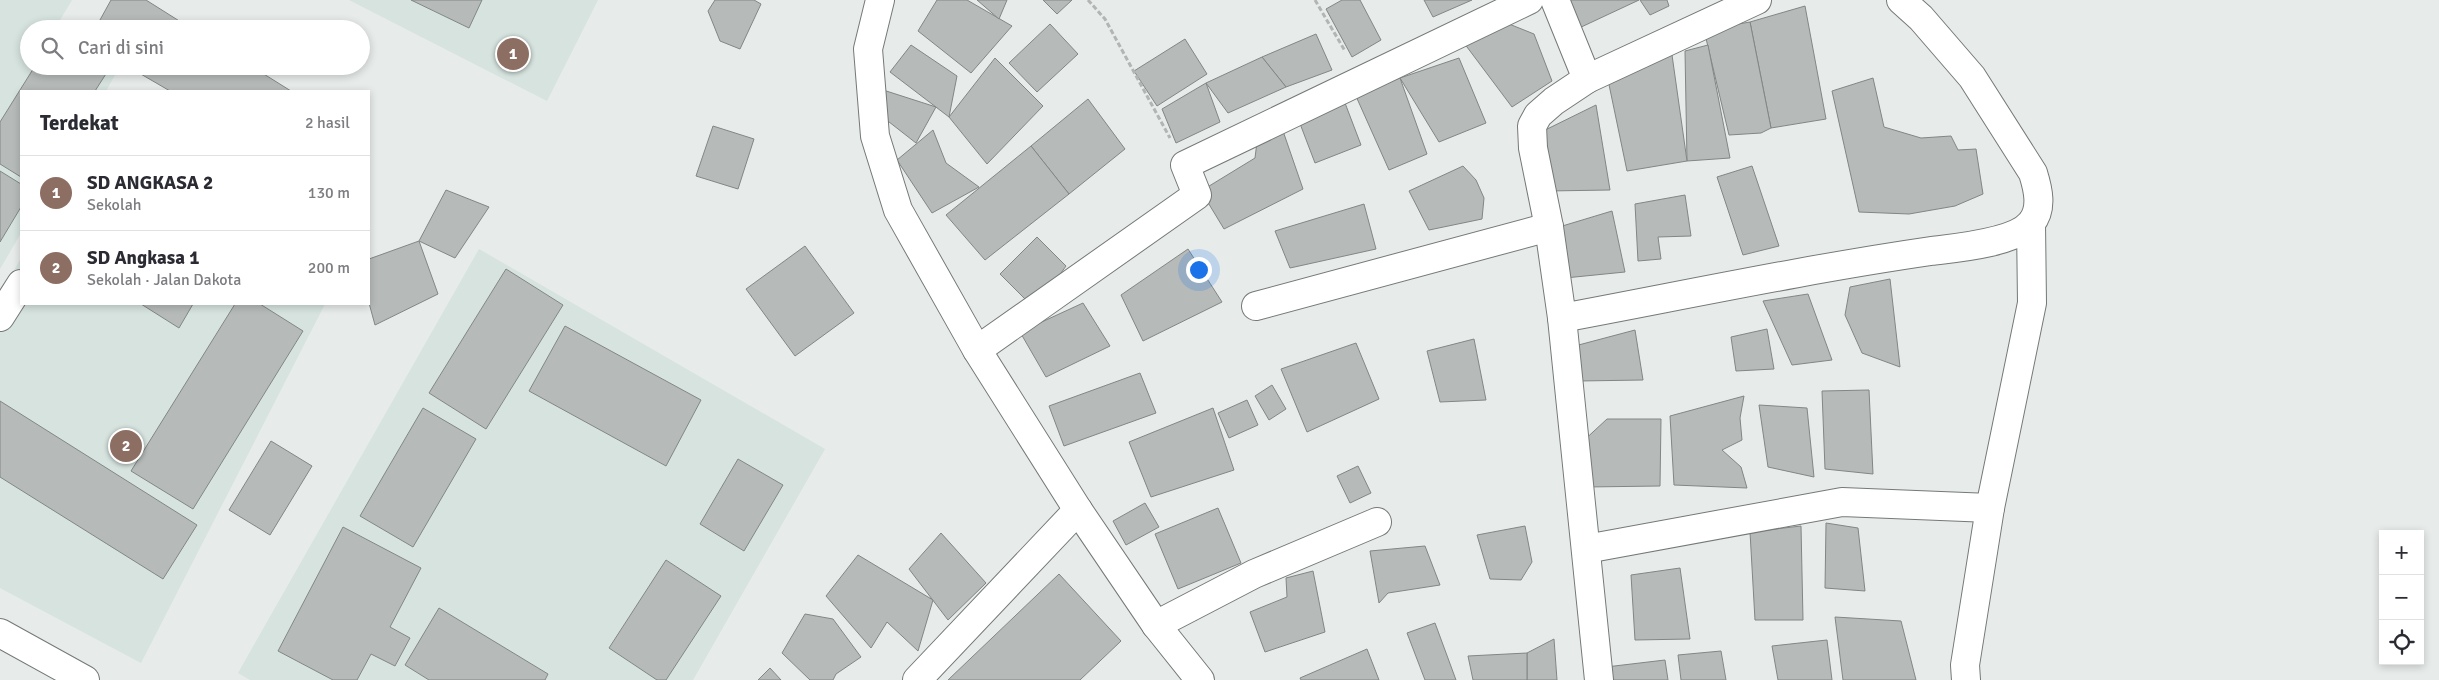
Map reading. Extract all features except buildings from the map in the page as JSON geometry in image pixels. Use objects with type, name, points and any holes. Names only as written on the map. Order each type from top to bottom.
[{"type":"street","points":[[880,0],[868,49],[875,136],[898,210],[977,350],[1078,510],[1156,625],[1200,680]]},
{"type":"street","points":[[977,350],[1197,195],[1185,165],[1529,0]]},
{"type":"street","points":[[1555,0],[1588,79]]},
{"type":"street","points":[[1599,680],[1562,318],[1549,227],[1533,148],[1532,126],[1538,115],[1554,100],[1588,79],[1757,0]]},
{"type":"street","points":[[1901,0],[1921,18],[1972,77],[2033,172],[2038,190],[2038,209],[2031,224],[2032,303],[1990,508],[1965,665],[1966,680]]},
{"type":"street","points":[[1562,318],[1856,262],[1987,243],[2012,234],[2031,224]]},
{"type":"street","points":[[1256,306],[1549,227]]},
{"type":"street","points":[[0,317],[20,286]]},
{"type":"street","points":[[1586,549],[1842,502],[1990,508]]},
{"type":"street","points":[[917,680],[1078,510]]},
{"type":"street","points":[[1156,625],[1254,574],[1378,522]]},
{"type":"street","points":[[0,633],[46,671],[85,680]]},
{"type":"path","points":[[1088,0],[1105,19],[1185,165]]},
{"type":"path","points":[[1315,0],[1334,30],[1361,81]]},
{"type":"shaded area","points":[[0,0],[72,0],[60,20],[20,20],[20,75],[115,75],[107,90],[20,90],[20,235],[0,269]]},
{"type":"shaded area","points":[[349,0],[598,0],[547,101]]},
{"type":"shaded area","points":[[479,249],[825,449],[693,680],[666,680],[721,596],[666,560],[609,647],[657,680],[545,680],[548,674],[439,608],[405,665],[429,680],[357,680],[371,654],[396,666],[410,638],[390,627],[421,568],[343,527],[278,650],[333,680],[250,680],[238,673]],"holes":[[[506,269],[563,305],[486,429],[429,393]],[[565,326],[701,400],[665,466],[530,391]],[[738,459],[783,485],[744,551],[700,524]]]},
{"type":"shaded area","points":[[20,260],[20,305],[324,305],[141,663],[0,588],[0,295]]},
{"type":"place","name":"SD ANGKASA 2","points":[[513,54]]},
{"type":"place","name":"SD Angkasa 1","points":[[126,446]]}]
